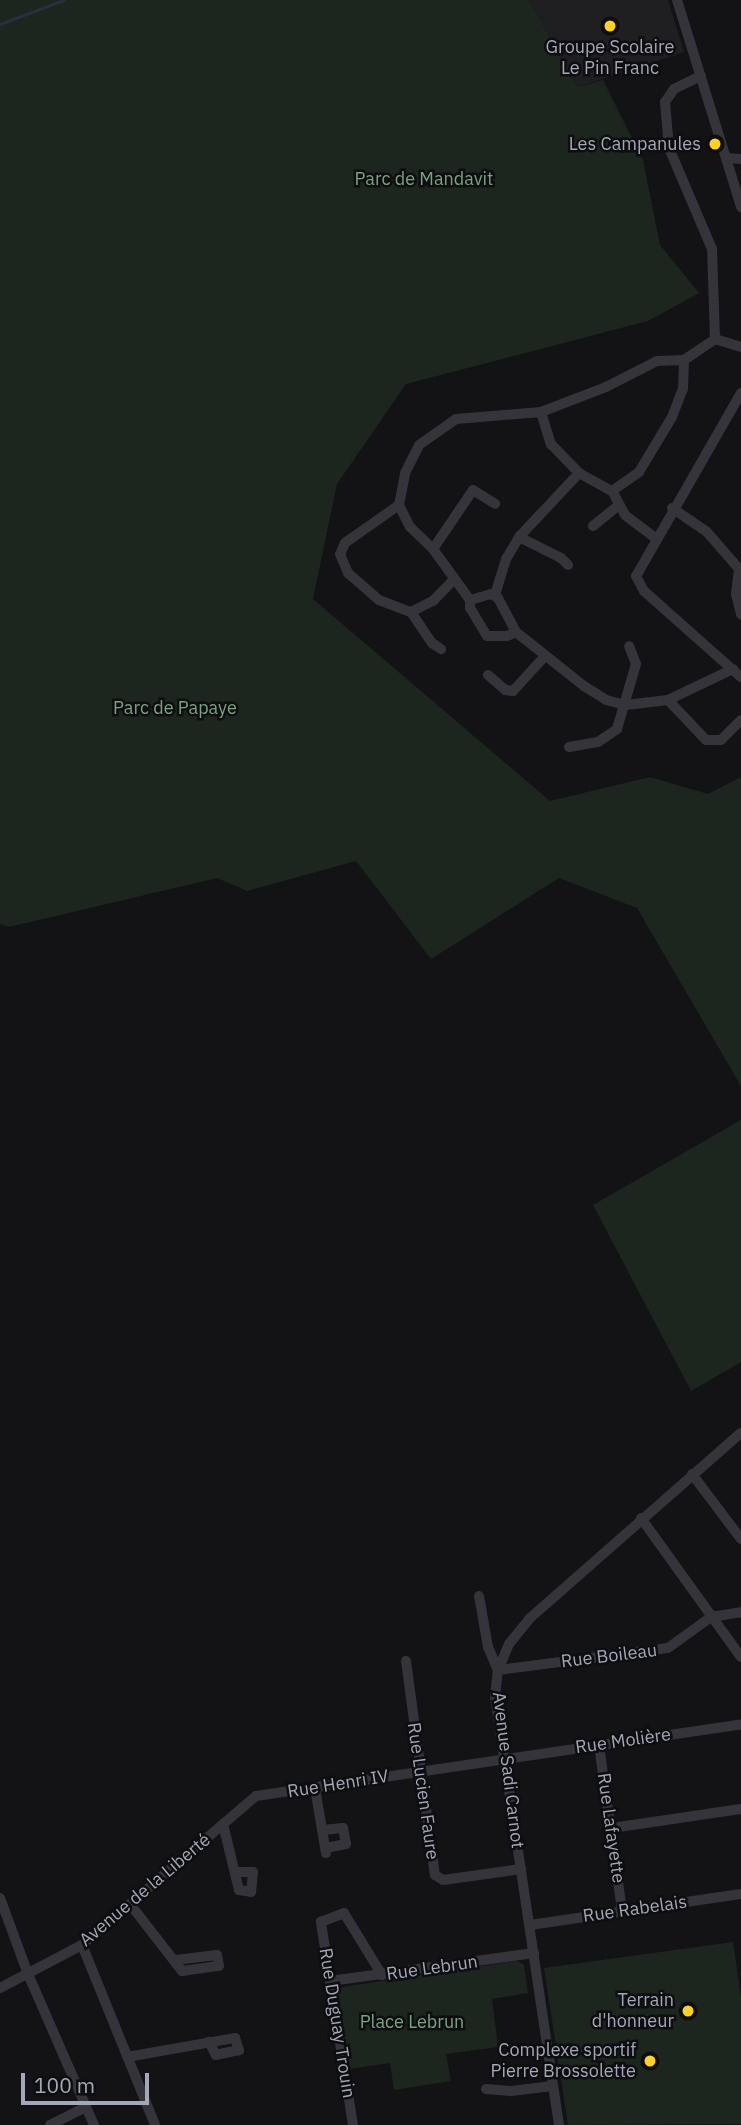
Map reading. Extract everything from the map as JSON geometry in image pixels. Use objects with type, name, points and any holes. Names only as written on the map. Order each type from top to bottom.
[{"type":"street","points":[[677,0],[741,207]]},
{"type":"street","points":[[701,76],[674,89],[665,102],[668,148],[712,248],[715,339]]},
{"type":"street","points":[[726,158],[741,159]]},
{"type":"street","points":[[715,339],[741,347]]},
{"type":"street","points":[[454,579],[433,601],[411,612],[388,606],[357,584],[340,554],[351,538],[399,505],[413,454],[443,425],[471,416],[541,412],[611,385],[657,361],[684,360],[715,339]]},
{"type":"street","points":[[612,491],[639,472],[672,417],[683,389],[684,360]]},
{"type":"street","points":[[579,473],[519,537],[506,559],[495,595],[516,632],[606,700],[626,705],[668,700],[737,673],[640,586],[636,571],[654,537],[737,407],[741,393]]},
{"type":"street","points":[[541,412],[546,438],[579,473],[612,491],[631,522],[654,537]]},
{"type":"street","points":[[433,549],[473,490],[495,504]]},
{"type":"street","points":[[399,505],[410,527],[433,549],[470,600],[475,619],[487,636],[502,637],[516,632]]},
{"type":"street","points":[[593,526],[619,505]]},
{"type":"street","points":[[672,508],[707,532],[740,568],[736,594],[741,614]]},
{"type":"street","points":[[519,537],[561,558],[568,565]]},
{"type":"street","points":[[470,600],[495,595]]},
{"type":"street","points":[[411,612],[432,643],[441,649]]},
{"type":"street","points":[[569,747],[598,742],[617,729],[636,664],[629,646]]},
{"type":"street","points":[[488,676],[505,690],[513,691],[545,656]]},
{"type":"street","points":[[668,700],[706,740],[721,740],[741,720]]},
{"type":"street","name":"Avenue Sadi Carnot","points":[[559,2125],[495,1697],[498,1670],[509,1644],[529,1619],[741,1433]]},
{"type":"street","points":[[692,1474],[741,1539]]},
{"type":"street","points":[[641,1518],[741,1657]]},
{"type":"street","points":[[479,1596],[488,1647],[498,1670]]},
{"type":"street","points":[[711,1617],[741,1612]]},
{"type":"street","name":"Rue Boileau","points":[[498,1670],[668,1648],[711,1617]]},
{"type":"street","name":"Rue Lucien Faure","points":[[406,1661],[420,1771],[438,1878],[521,1869]]},
{"type":"street","name":"Rue Molière","points":[[420,1771],[741,1724]]},
{"type":"street","name":"Rue Lafayette","points":[[599,1745],[622,1911]]},
{"type":"street","name":"Rue Henri IV","points":[[256,1796],[420,1771]]},
{"type":"street","points":[[316,1788],[326,1850],[346,1844],[343,1828],[323,1830]]},
{"type":"street","name":"Avenue de la Liberté","points":[[0,1988],[82,1945],[256,1796]]},
{"type":"street","points":[[612,1828],[741,1809]]},
{"type":"street","points":[[223,1824],[235,1872]]},
{"type":"street","name":"Rue Rabelais","points":[[530,1925],[741,1894]]},
{"type":"street","points":[[0,1898],[27,1974],[94,2125]]},
{"type":"street","points":[[130,1904],[175,1960]]},
{"type":"street","name":"Rue Duguay Trouin","points":[[353,2125],[321,1922],[344,1913],[382,1975]]},
{"type":"street","points":[[82,1945],[155,2125]]},
{"type":"street","name":"Rue Lebrun","points":[[330,1981],[534,1953]]},
{"type":"street","points":[[127,2057],[209,2042]]},
{"type":"street","points":[[486,2089],[511,2091],[553,2086]]},
{"type":"street","points":[[50,2125],[86,2107]]},
{"type":"shaded area","name":"Groupe Scolaire Le Pin Franc","points":[[529,0],[668,0],[684,52],[578,87]]},
{"type":"green space","points":[[0,0],[529,0],[578,87],[603,80],[643,160],[660,245],[699,293],[648,321],[406,384],[337,484],[313,599],[550,801],[650,777],[708,794],[741,777],[741,1086],[637,908],[559,878],[431,959],[356,861],[247,891],[217,878],[9,927],[0,924]]},
{"type":"green space","points":[[741,1120],[741,1362],[691,1391],[593,1205]]},
{"type":"green space","name":"Complexe sportif Pierre Brossolette","points":[[733,1942],[741,1997],[741,2124],[568,2125],[544,1968]]},
{"type":"green space","name":"Place Lebrun","points":[[517,1961],[524,1965],[528,1993],[492,1999],[498,2047],[446,2054],[451,2081],[394,2090],[390,2063],[348,2069],[337,1993],[342,1987]]},
{"type":"waterway","points":[[0,24],[64,0]]},
{"type":"place","name":"Groupe Scolaire Le Pin Franc","points":[[610,26]]},
{"type":"place","name":"Les Campanules","points":[[715,144]]},
{"type":"place","name":"Terrain d'honneur","points":[[688,2011]]},
{"type":"place","name":"Complexe sportif Pierre Brossolette","points":[[650,2061]]},
{"type":"park label","name":"Parc de Mandavit","points":[[424,179]]},
{"type":"park label","name":"Parc de Papaye","points":[[175,708]]}]
